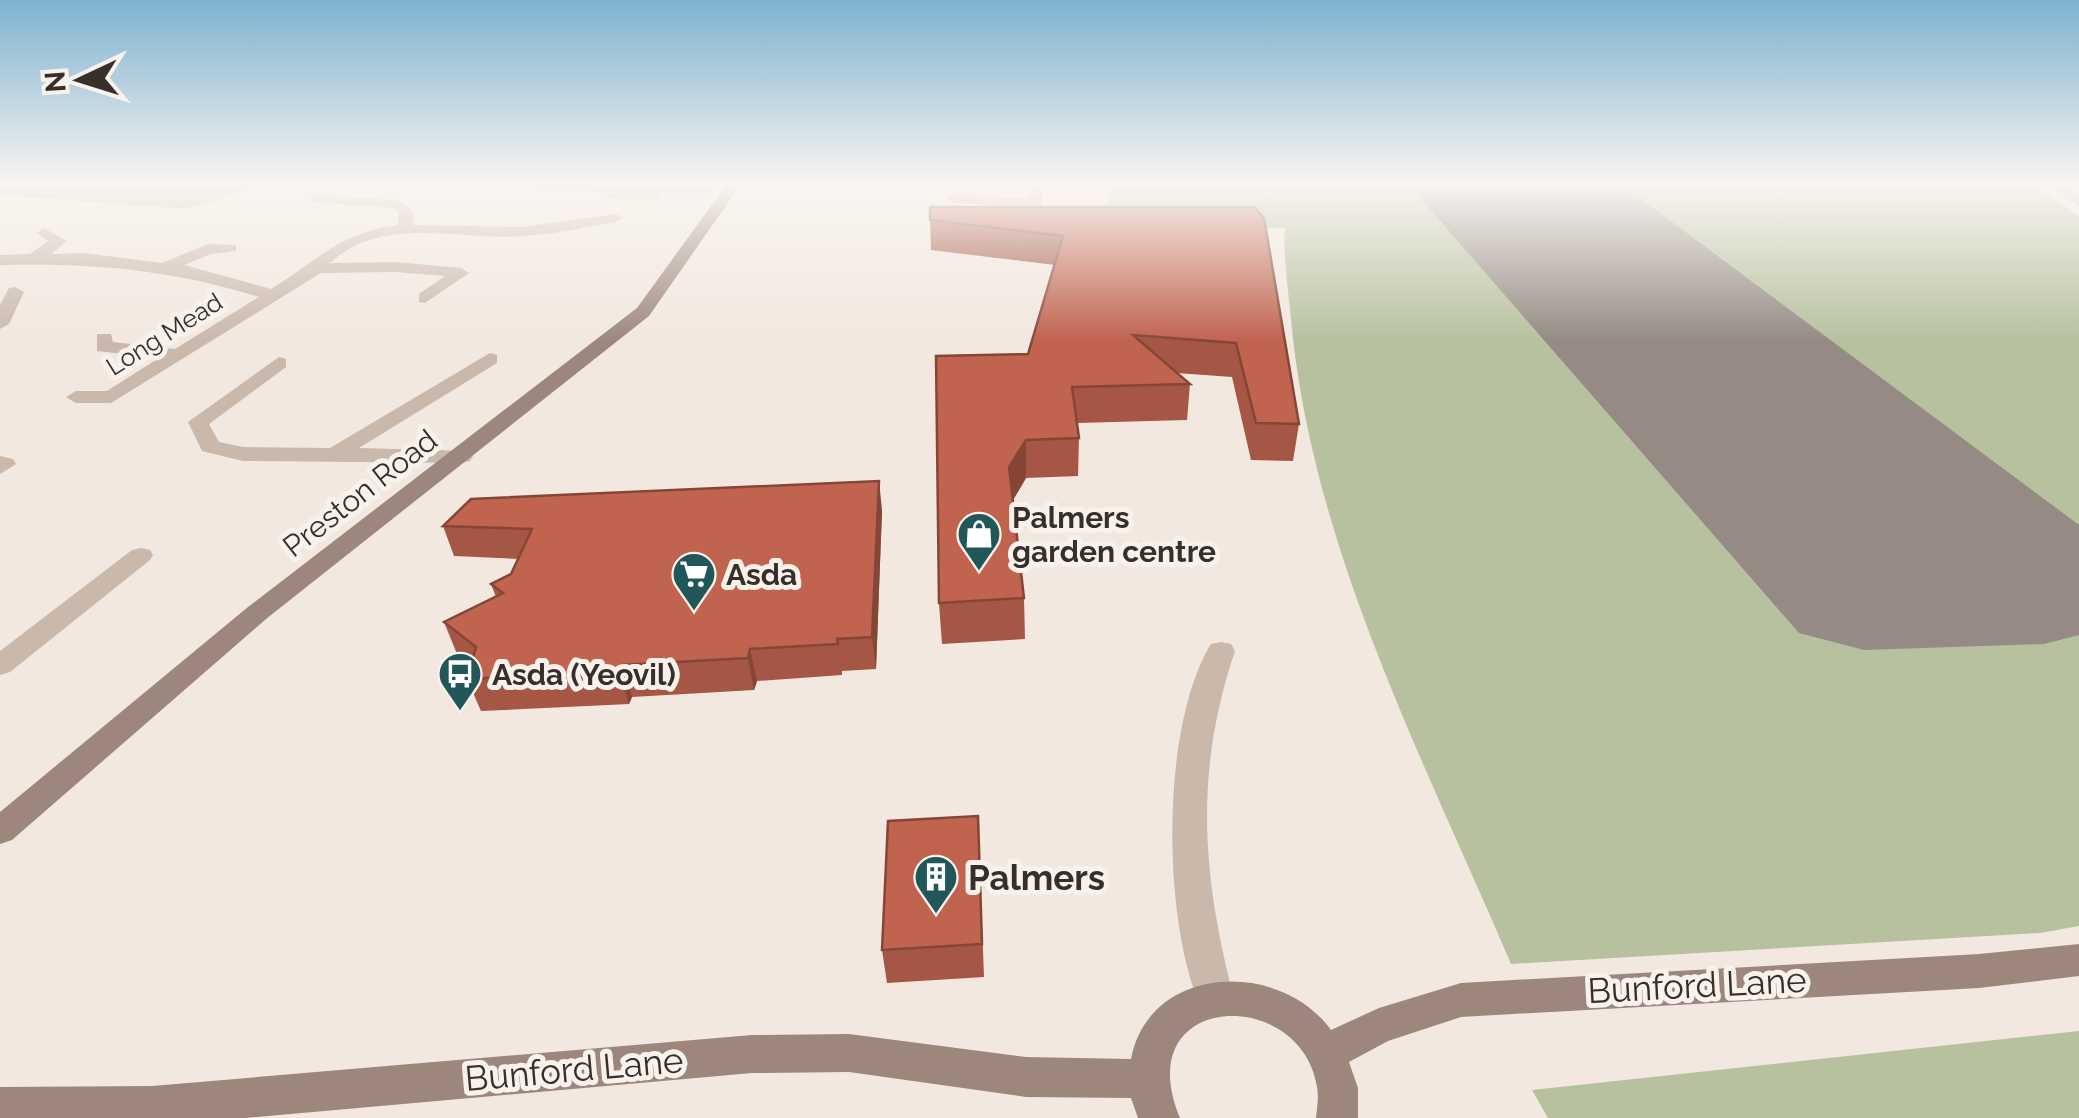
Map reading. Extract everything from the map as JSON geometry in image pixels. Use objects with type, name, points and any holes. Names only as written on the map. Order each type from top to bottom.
[{"type":"street","points":[[34,259],[59,241],[50,236]]},
{"type":"street","name":"Long Mead","points":[[76,397],[113,398],[317,268],[330,250],[371,236]]},
{"type":"street","name":"Preston Road","points":[[0,832],[257,613],[643,312],[697,236]]},
{"type":"street","points":[[164,268],[208,249],[230,248]]},
{"type":"street","name":"Long Mead","points":[[0,260],[84,258],[196,272],[272,295]]},
{"type":"street","points":[[317,268],[396,267],[461,273],[425,298]]},
{"type":"street","points":[[0,324],[8,293]]},
{"type":"street","points":[[104,338],[104,347],[180,355]]},
{"type":"street","points":[[334,455],[490,359]]},
{"type":"street","points":[[276,371],[198,422],[210,446],[243,454],[462,456]]},
{"type":"street","points":[[0,665],[141,555]]},
{"type":"street","points":[[1215,998],[1199,939],[1187,849],[1189,778],[1207,684],[1221,651]]},
{"type":"street","name":"Bunford Lane","points":[[1326,1053],[1379,1026],[1461,1000],[1979,972],[2079,960]]},
{"type":"street","points":[[1158,1118],[1148,1079],[1152,1050],[1166,1024],[1188,1007],[1215,998],[1264,1002],[1309,1032],[1326,1053],[1337,1082],[1338,1118]]},
{"type":"street","name":"Bunford Lane","points":[[0,1108],[152,1106],[772,1054],[849,1053],[1026,1077],[1148,1079]]},
{"type":"green space","points":[[1285,236],[2079,236],[2079,926],[2040,933],[1511,964],[1375,649],[1346,569],[1303,404]]},
{"type":"green space","points":[[2079,1031],[2079,1118],[1548,1118],[1532,1090]]},
{"type":"building","points":[[1063,236],[1267,236],[1299,424],[1256,423],[1236,343],[1133,335],[1190,384],[1072,387],[1079,438],[1026,440],[1009,467],[1024,598],[939,603],[936,356],[1028,354]]},
{"type":"building","name":"Asda","points":[[879,481],[872,637],[837,639],[838,644],[750,649],[748,658],[622,665],[619,672],[467,679],[476,647],[444,622],[503,593],[491,584],[511,574],[532,529],[443,526],[471,499]]},
{"type":"building","name":"Palmers","points":[[978,816],[982,944],[882,950],[888,821]]},
{"type":"runway","points":[[1509,236],[1605,332]]},
{"type":"runway","points":[[1620,236],[1733,330]]},
{"type":"runway","points":[[1605,332],[1864,592],[2044,587],[1733,330]]},
{"type":"runway","points":[[1605,332],[1733,330]]},
{"type":"place","name":"Palmers garden centre","points":[[979,572]]},
{"type":"place","name":"Asda","points":[[694,612]]},
{"type":"place","name":"Asda (Yeovil)","points":[[460,712]]},
{"type":"place","name":"Palmers","points":[[936,915]]}]
